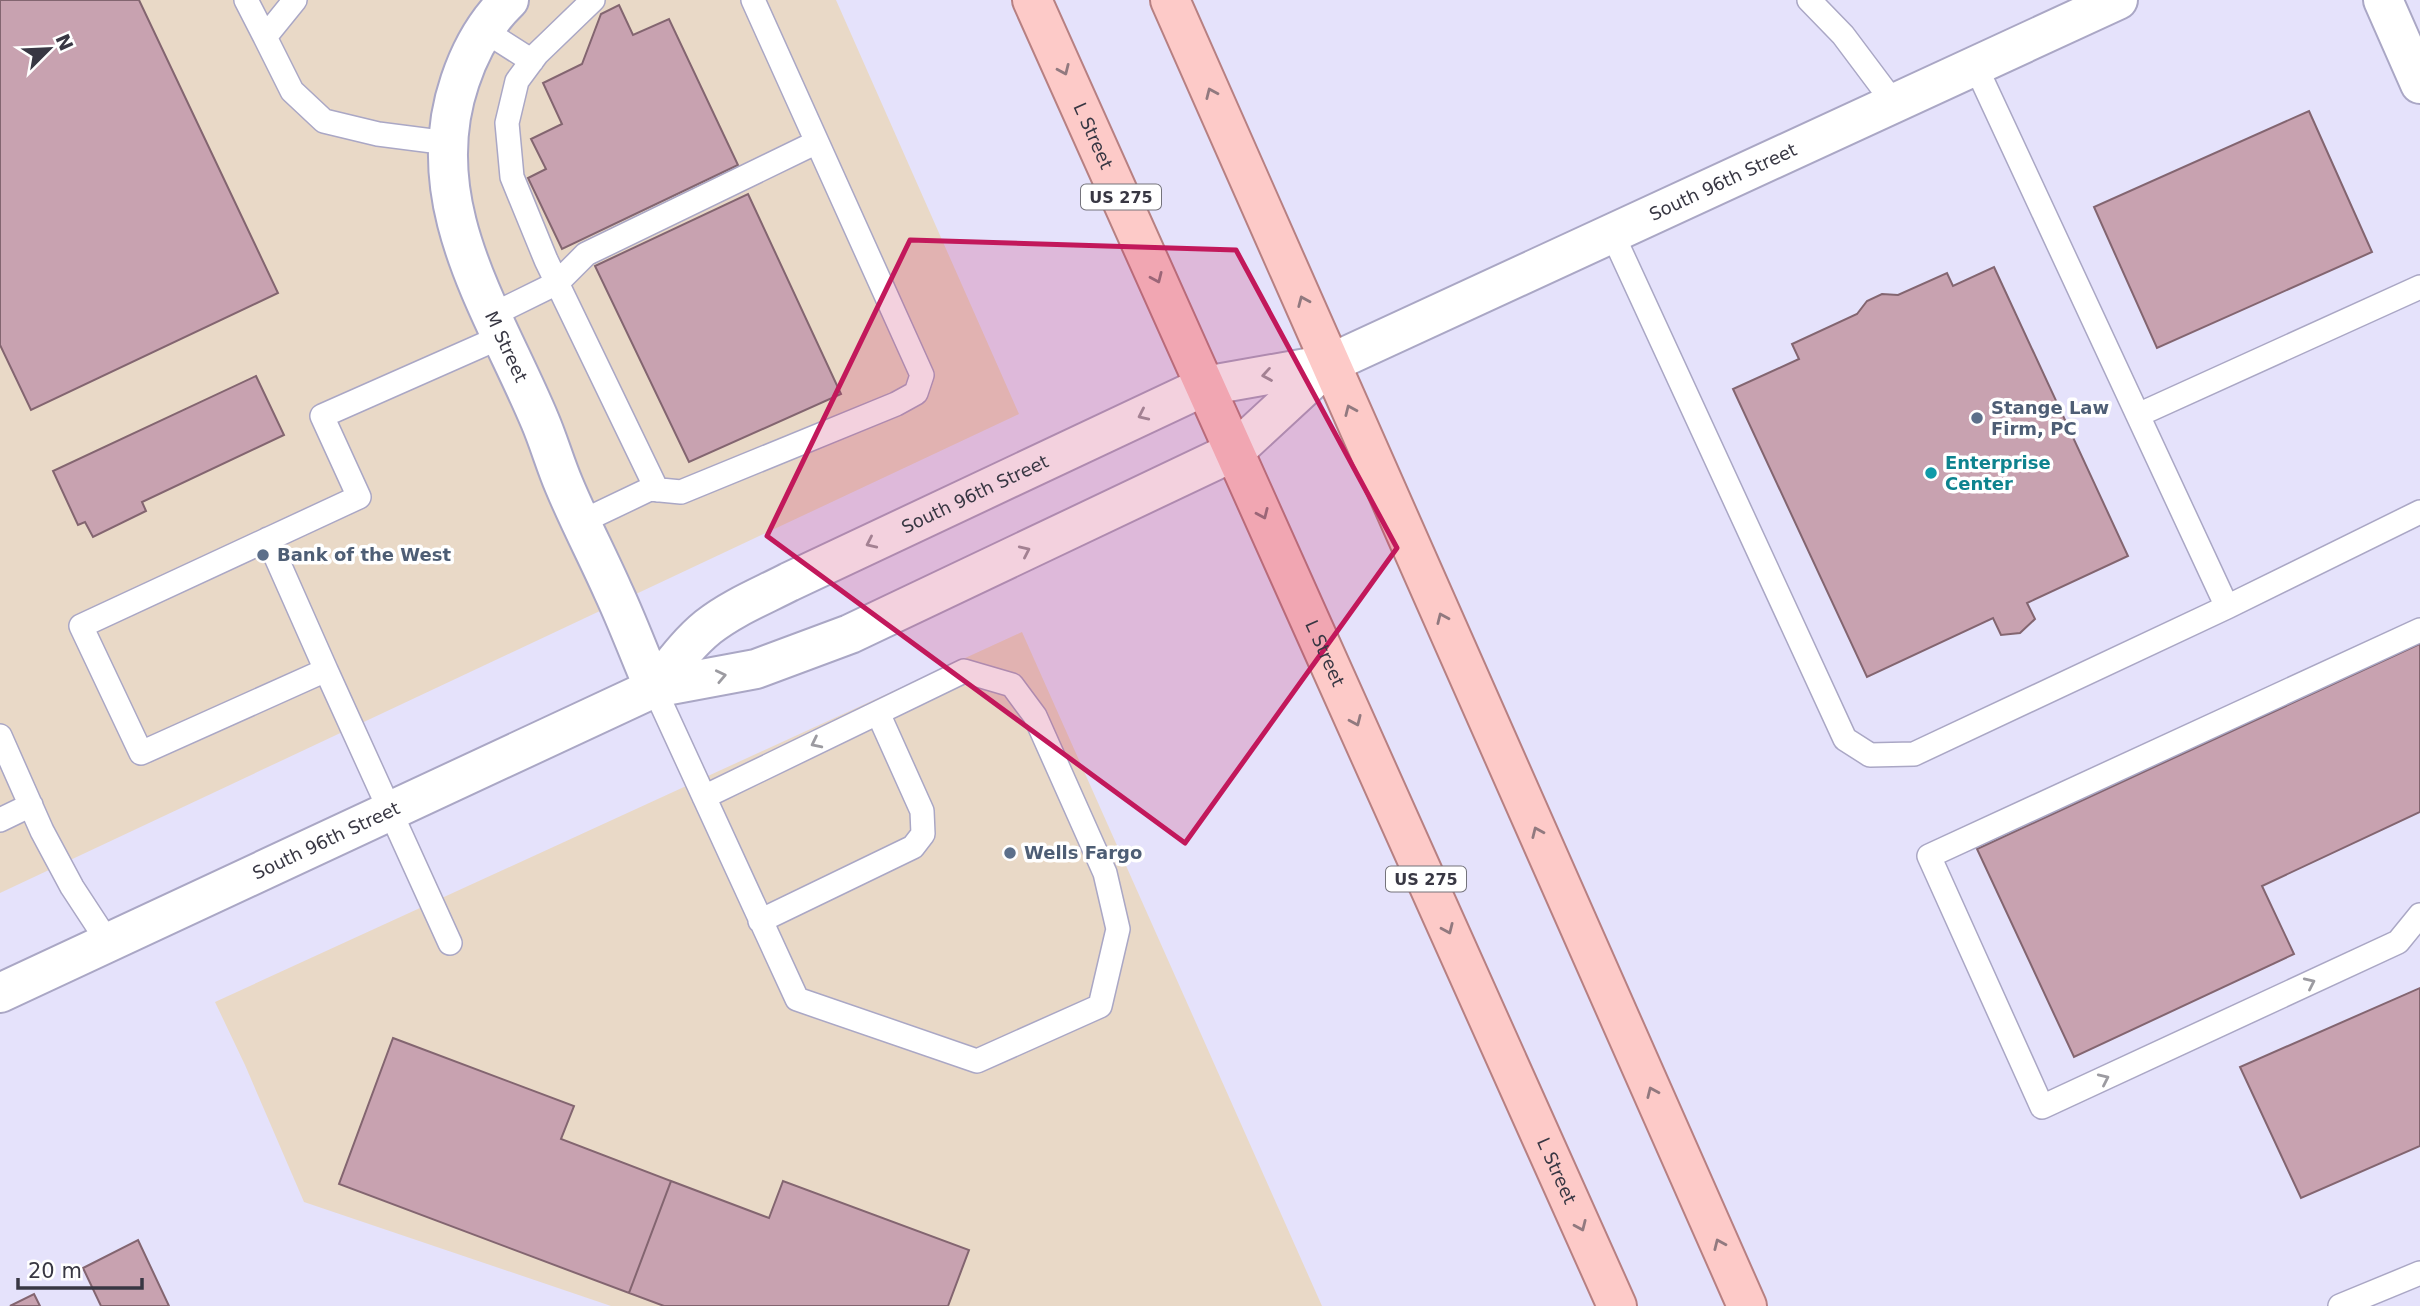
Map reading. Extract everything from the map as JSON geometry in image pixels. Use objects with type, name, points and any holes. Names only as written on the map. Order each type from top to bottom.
[{"type":"main road","name":"M Street","points":[[509,0],[494,15],[467,62],[455,95],[447,154],[452,205],[465,254],[581,522],[615,593],[654,688]]},
{"type":"main road","name":"L Street","points":[[1032,0],[1616,1306]]},
{"type":"main road","points":[[1170,0],[1747,1306]]},
{"type":"main road","name":"South 96th Street","points":[[654,688],[688,646],[726,615],[789,582],[1205,386],[1329,364],[2118,0]]},
{"type":"main road","points":[[2383,0],[2420,84]]},
{"type":"main road","name":"South 96th Street","points":[[0,993],[654,688],[756,669],[827,643],[1235,451],[1329,364]]},
{"type":"lane","points":[[246,0],[292,91],[324,121],[378,134],[448,143]]},
{"type":"lane","points":[[265,37],[295,0]]},
{"type":"lane","points":[[593,0],[532,61],[517,81],[508,122],[512,177],[557,283],[657,490]]},
{"type":"lane","points":[[581,522],[650,489],[681,492],[896,404],[916,393],[922,374],[753,0]]},
{"type":"lane","points":[[1809,0],[1843,36],[1894,103]]},
{"type":"lane","points":[[485,31],[532,61]]},
{"type":"lane","points":[[1975,65],[2227,607]]},
{"type":"lane","points":[[326,670],[142,753],[81,626],[359,497],[322,416],[498,325],[557,283],[586,254],[817,142]]},
{"type":"lane","points":[[1612,233],[1845,738],[1870,755],[1914,754],[2227,607],[2420,512]]},
{"type":"lane","points":[[2138,415],[2420,287]]},
{"type":"lane","points":[[268,538],[450,943]]},
{"type":"lane","points":[[2420,629],[1929,856],[2042,1107],[2398,942],[2420,915]]},
{"type":"lane","points":[[654,688],[760,921],[797,999],[977,1061],[1100,1006],[1118,929],[1105,873],[1035,716],[1012,685],[964,671],[704,797]]},
{"type":"lane","points":[[760,921],[914,846],[923,834],[922,811],[878,713]]},
{"type":"lane","points":[[0,736],[72,887],[108,942]]},
{"type":"lane","points":[[0,820],[31,805]]},
{"type":"lane","points":[[2340,1306],[2420,1273]]},
{"type":"highlighted area","points":[[910,240],[1236,250],[1397,548],[1185,843],[767,536]]},
{"type":"shaded area","points":[[0,0],[836,0],[1019,414],[0,893]]},
{"type":"shaded area","points":[[1022,632],[1322,1306],[611,1306],[304,1202],[215,1002]]},
{"type":"building","points":[[0,0],[139,0],[278,293],[31,410],[0,345]]},
{"type":"building","points":[[619,5],[633,35],[669,19],[738,165],[562,249],[528,178],[546,169],[531,139],[562,124],[543,83],[582,64],[601,14]]},
{"type":"building","points":[[2309,111],[2372,252],[2157,348],[2094,207]]},
{"type":"building","points":[[748,194],[841,394],[689,462],[595,266]]},
{"type":"building","name":"Enterprise Center","points":[[1994,267],[2128,556],[2027,603],[2035,619],[2020,633],[2001,635],[1993,618],[1867,677],[1733,389],[1799,359],[1792,344],[1857,314],[1867,301],[1882,294],[1898,295],[1947,273],[1953,286]]},
{"type":"building","points":[[256,376],[284,435],[142,502],[146,511],[93,537],[85,522],[78,525],[53,471]]},
{"type":"building","points":[[2420,644],[2420,812],[2262,886],[2294,954],[2074,1057],[1977,849]]},
{"type":"building","points":[[2420,988],[2420,1146],[2301,1198],[2240,1067]]},
{"type":"building","points":[[393,1038],[574,1106],[561,1139],[671,1181],[629,1293],[339,1184]]},
{"type":"building","points":[[671,1181],[769,1218],[783,1181],[969,1250],[948,1306],[664,1306],[629,1293]]},
{"type":"building","points":[[138,1240],[169,1306],[101,1306],[83,1268]]},
{"type":"building","points":[[34,1294],[40,1306],[10,1306]]},
{"type":"place","name":"Stange Law Firm, PC","points":[[1977,418]]},
{"type":"place","name":"Enterprise Center","points":[[1931,473]]},
{"type":"place","name":"Bank of the West","points":[[263,555]]},
{"type":"place","name":"Wells Fargo","points":[[1010,853]]}]
